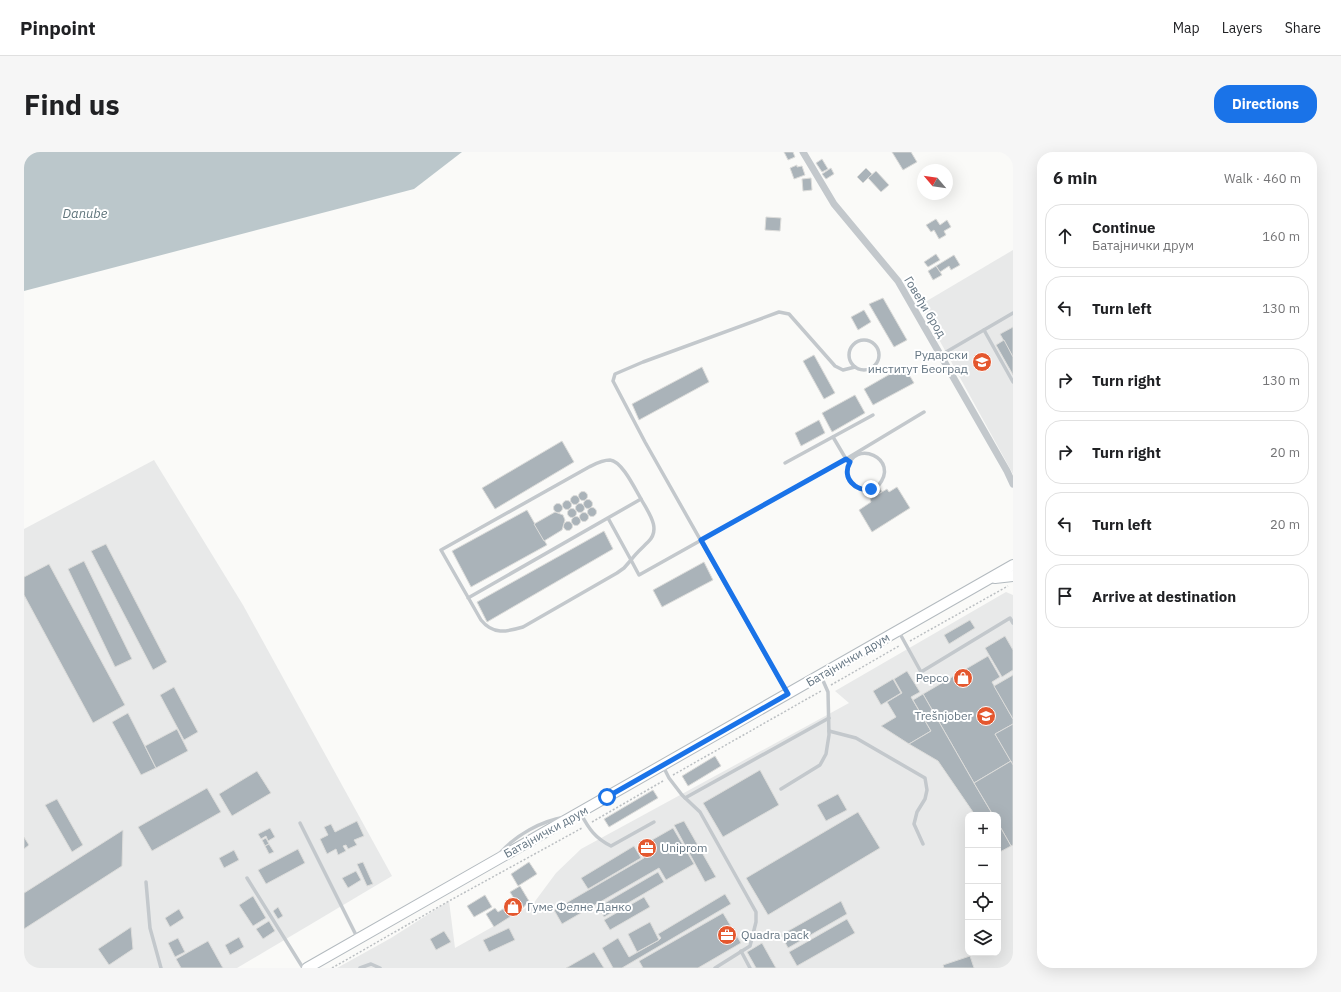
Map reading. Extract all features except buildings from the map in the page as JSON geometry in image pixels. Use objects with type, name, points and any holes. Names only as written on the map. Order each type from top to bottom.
[{"type":"main road","name":"Батајнички друм","points":[[307,968],[1013,565]]},
{"type":"main road","points":[[991,578],[1013,576]]},
{"type":"street","name":"Говеђи брод","points":[[803,152],[834,204],[898,281],[1009,470],[1013,484]]},
{"type":"lane","points":[[788,694],[644,442],[613,381],[615,374],[642,362],[779,312],[789,314],[835,366],[843,370],[854,367],[864,370],[874,366],[877,362],[879,352],[873,343],[864,339],[858,340],[851,346],[849,350],[849,360],[854,367]]},
{"type":"lane","points":[[941,355],[1013,313]]},
{"type":"lane","points":[[984,330],[1013,382]]},
{"type":"lane","points":[[608,518],[639,575],[846,459],[924,412]]},
{"type":"lane","points":[[785,463],[873,415]]},
{"type":"lane","points":[[833,437],[846,459],[850,462]]},
{"type":"lane","points":[[871,489],[860,489],[850,482],[847,470],[850,462],[857,455],[869,453],[879,459],[884,470],[882,481],[878,486]]},
{"type":"lane","points":[[610,460],[618,465],[641,499],[652,520],[655,530],[652,538],[639,550],[624,568],[523,627],[511,631],[497,631],[488,627],[481,620],[441,550],[598,462],[610,460]]},
{"type":"lane","points":[[468,598],[641,499]]},
{"type":"lane","points":[[898,631],[921,672],[1010,618],[1013,623]]},
{"type":"lane","points":[[780,789],[820,766],[827,749],[829,731],[828,692],[820,675]]},
{"type":"lane","points":[[685,798],[829,718]]},
{"type":"lane","points":[[829,731],[856,738],[925,778],[927,790],[925,798],[917,812],[914,824],[923,844]]},
{"type":"lane","points":[[663,766],[669,778],[685,798],[700,812],[756,912],[756,922],[750,946],[715,968]]},
{"type":"lane","points":[[579,813],[598,839],[611,846],[654,822]]},
{"type":"lane","points":[[300,823],[358,938]]},
{"type":"lane","points":[[247,878],[303,968]]},
{"type":"lane","points":[[146,882],[150,928],[160,968]]},
{"type":"lane","points":[[741,951],[750,968]]},
{"type":"lane","points":[[360,968],[371,964],[380,968]]},
{"type":"shaded area","name":"Рударски институт Београд","points":[[1013,250],[1013,474],[920,305]]},
{"type":"shaded area","points":[[154,460],[243,605],[392,876],[237,968],[24,968],[24,529]]},
{"type":"shaded area","points":[[1006,592],[1013,595],[1013,968],[337,968],[391,938],[449,901],[455,948],[533,904],[556,873],[581,849],[849,703],[835,691]]},
{"type":"water","name":"Danube","points":[[24,152],[462,152],[414,189],[24,291]]},
{"type":"place","name":"Рударски институт Београд","points":[[982,362]]},
{"type":"place","name":"Pepco","points":[[963,678]]},
{"type":"place","name":"Trešnjober","points":[[986,716]]},
{"type":"place","name":"Uniprom","points":[[647,848]]},
{"type":"place","name":"Гуме Фелне Данко","points":[[513,907]]},
{"type":"place","name":"Quadra pack","points":[[727,935]]},
{"type":"route","points":[[607,797],[788,694],[725,585],[701,540],[846,459],[850,462],[847,470],[850,482],[860,489],[871,489]]}]
